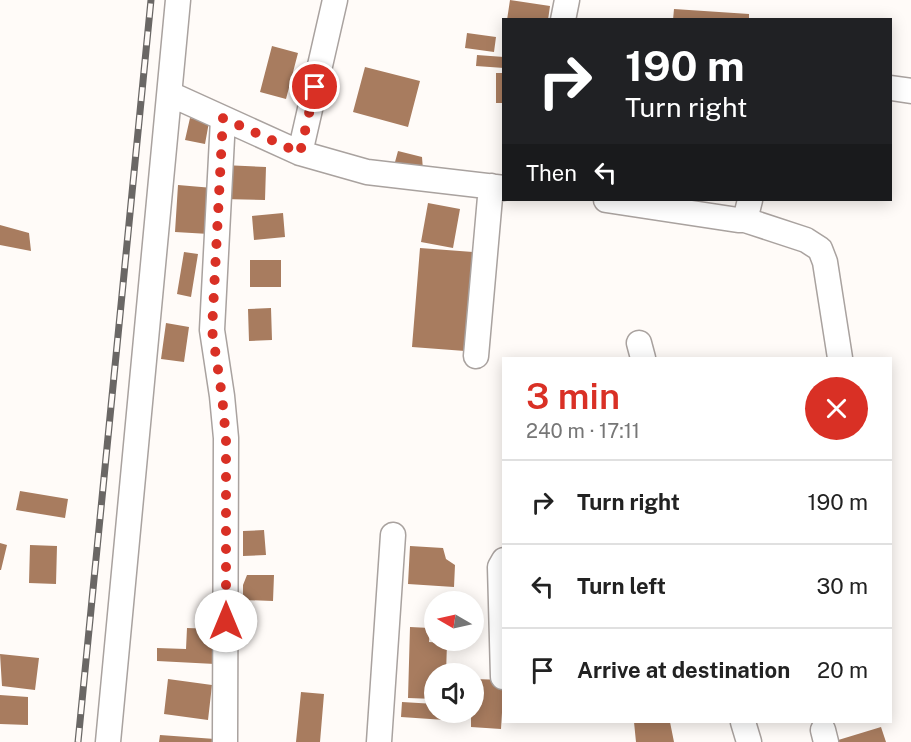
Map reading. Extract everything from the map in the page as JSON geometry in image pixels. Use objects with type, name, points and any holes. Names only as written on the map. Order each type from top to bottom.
[{"type":"street","points":[[108,742],[178,0]]},
{"type":"street","points":[[300,153],[334,0]]},
{"type":"street","points":[[563,18],[567,0]]},
{"type":"street","points":[[892,88],[911,91]]},
{"type":"street","points":[[170,94],[300,153],[367,171],[498,187],[476,356]]},
{"type":"street","points":[[223,118],[212,330],[226,438],[225,742]]},
{"type":"street","points":[[620,201],[748,210],[820,249],[825,262],[840,357]]},
{"type":"street","points":[[379,742],[393,535]]},
{"type":"street","points":[[502,564],[500,567],[502,640]]},
{"type":"street","points":[[743,723],[749,742]]},
{"type":"building","points":[[510,0],[550,6],[548,18],[507,18]]},
{"type":"building","points":[[674,9],[749,14],[749,18],[673,18]]},
{"type":"building","points":[[467,33],[496,37],[494,52],[465,48]]},
{"type":"building","points":[[272,46],[298,53],[286,99],[260,92]]},
{"type":"building","points":[[477,55],[502,57],[502,68],[476,66]]},
{"type":"building","points":[[365,67],[420,81],[408,127],[353,112]]},
{"type":"building","points":[[496,73],[502,73],[502,103],[496,103]]},
{"type":"building","points":[[190,118],[209,122],[205,144],[185,140]]},
{"type":"building","points":[[398,151],[422,157],[423,170],[395,162]]},
{"type":"building","points":[[223,165],[266,167],[265,200],[222,199]]},
{"type":"building","points":[[178,185],[213,188],[209,234],[175,232]]},
{"type":"building","points":[[428,203],[460,209],[453,248],[421,242]]},
{"type":"building","points":[[283,213],[285,237],[254,240],[252,216]]},
{"type":"building","points":[[0,225],[29,233],[31,251],[0,245]]},
{"type":"building","points":[[420,248],[473,252],[465,351],[412,347]]},
{"type":"building","points":[[184,252],[198,254],[191,297],[177,294]]},
{"type":"building","points":[[250,260],[281,260],[281,287],[250,287]]},
{"type":"building","points":[[271,308],[272,340],[249,341],[248,309]]},
{"type":"building","points":[[166,323],[189,327],[184,362],[161,359]]},
{"type":"building","points":[[20,491],[68,499],[65,518],[16,510]]},
{"type":"building","points":[[264,530],[266,555],[243,556],[243,531]]},
{"type":"building","points":[[0,543],[7,545],[1,570],[0,570]]},
{"type":"building","points":[[30,545],[57,546],[56,584],[29,583]]},
{"type":"building","points":[[410,546],[443,548],[446,559],[455,565],[454,587],[408,584]]},
{"type":"building","points":[[247,575],[274,575],[273,601],[243,600],[243,585]]},
{"type":"building","points":[[410,627],[424,628],[424,651],[447,651],[446,663],[424,663],[424,699],[408,698]]},
{"type":"building","points":[[187,628],[216,629],[215,664],[157,661],[157,648],[186,649]]},
{"type":"building","points":[[0,654],[39,658],[35,690],[2,686]]},
{"type":"building","points":[[168,679],[212,685],[208,720],[164,714]]},
{"type":"building","points":[[484,679],[502,680],[501,729],[471,727],[471,723],[484,723]]},
{"type":"building","points":[[301,692],[324,694],[320,742],[296,742]]},
{"type":"building","points":[[0,695],[28,697],[28,725],[0,724]]},
{"type":"building","points":[[402,702],[424,703],[424,719],[401,717]]},
{"type":"building","points":[[634,723],[670,723],[674,742],[636,742]]},
{"type":"building","points":[[881,727],[886,742],[835,742],[835,741]]},
{"type":"building","points":[[160,735],[215,739],[215,742],[159,742]]},
{"type":"railway","points":[[78,742],[151,0]]},
{"type":"route","points":[[226,621],[226,438],[212,330],[223,118],[300,153],[315,87]]}]
